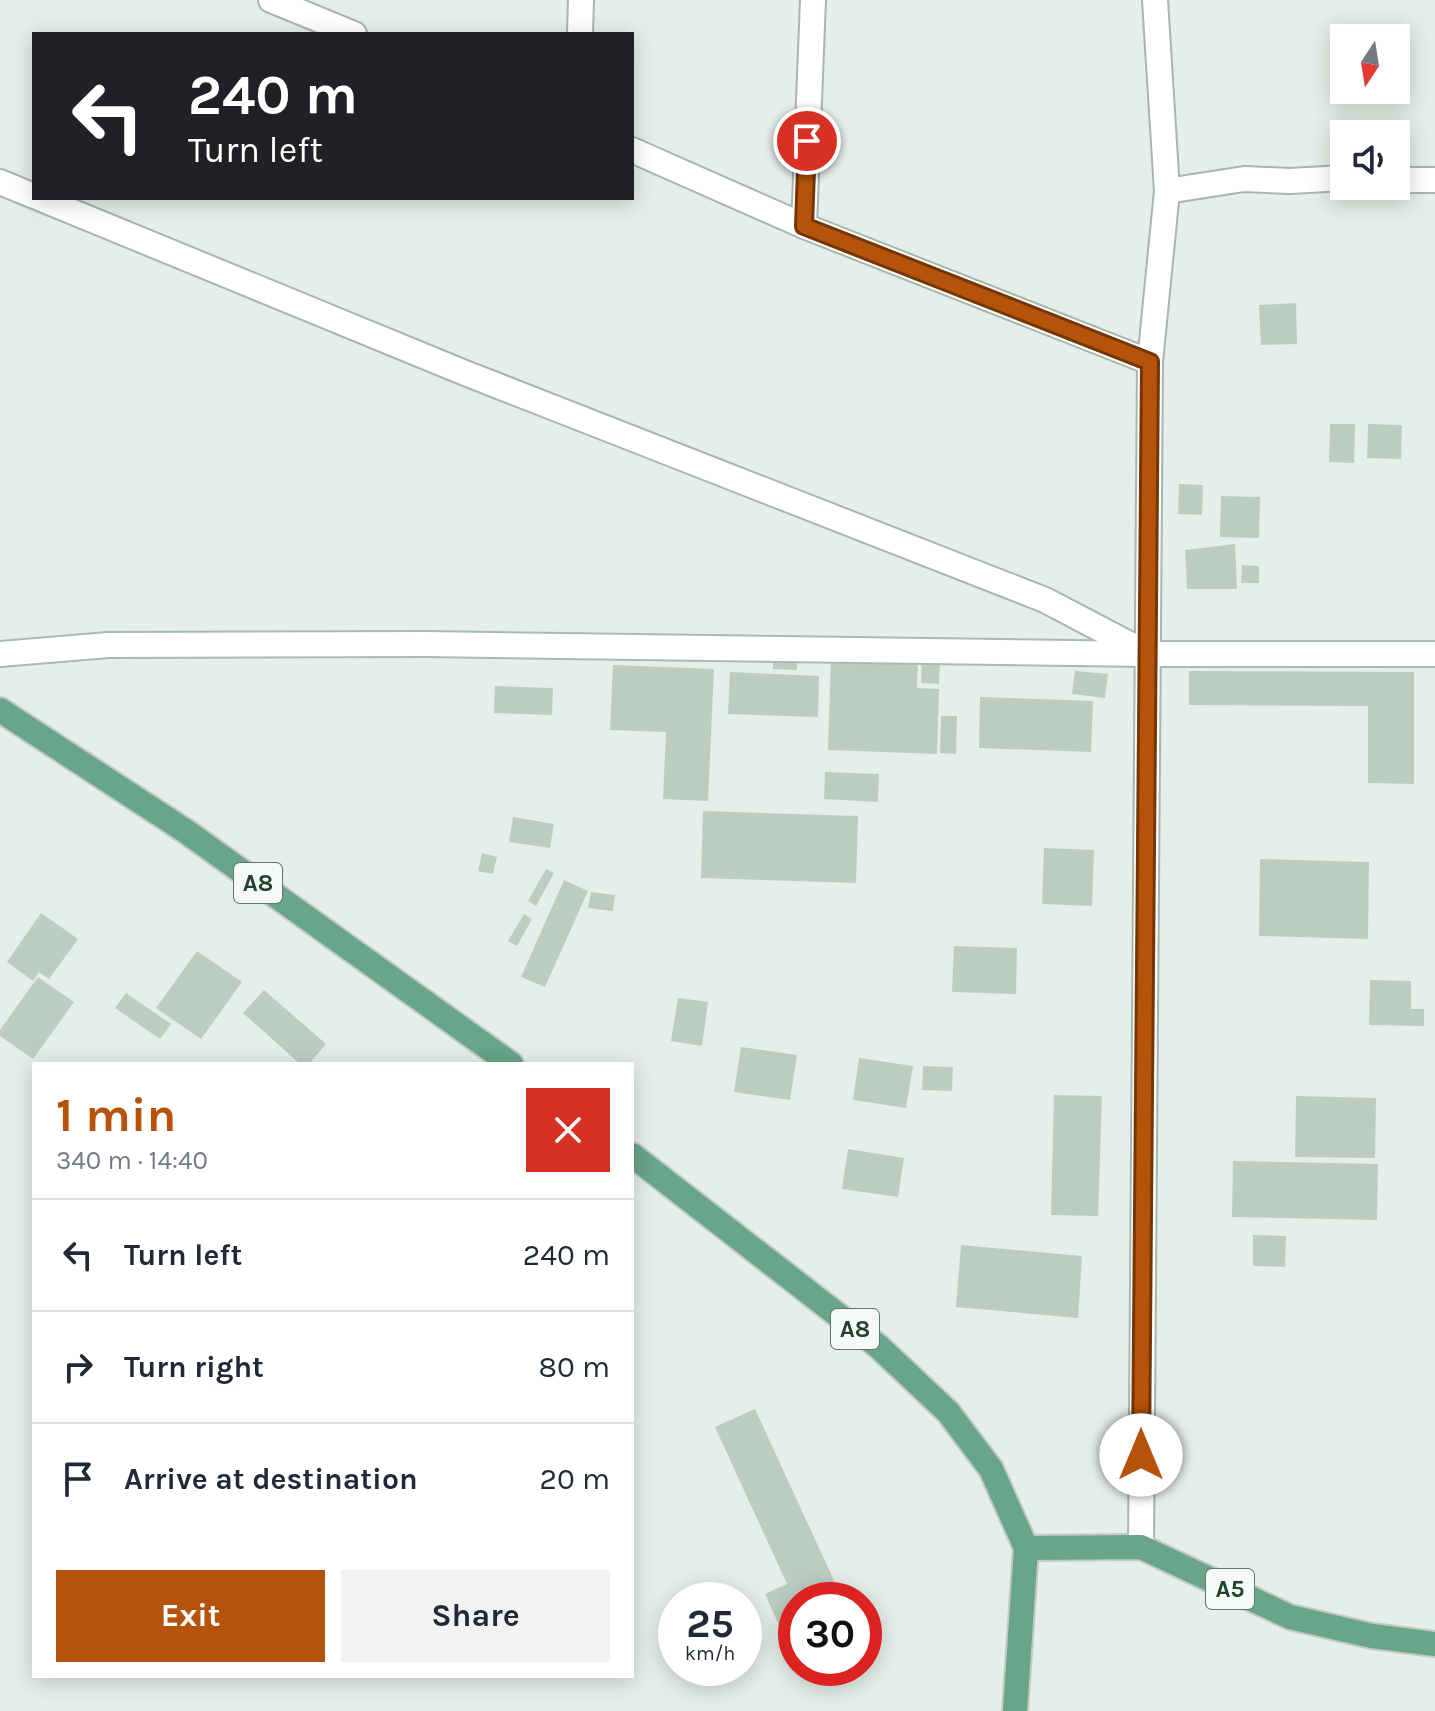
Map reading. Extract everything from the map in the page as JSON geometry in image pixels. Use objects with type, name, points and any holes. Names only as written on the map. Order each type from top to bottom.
[{"type":"main road","name":"A8","points":[[0,710],[184,830],[508,1062]]},
{"type":"main road","name":"A8","points":[[634,1157],[879,1347],[948,1412],[991,1469],[1026,1548]]},
{"type":"main road","name":"A5","points":[[1026,1548],[1141,1547],[1290,1617],[1372,1636],[1435,1644]]},
{"type":"main road","points":[[1015,1711],[1026,1548]]},
{"type":"street","points":[[271,0],[349,32]]},
{"type":"street","points":[[580,32],[581,0]]},
{"type":"street","points":[[804,226],[813,0]]},
{"type":"street","points":[[1141,1547],[1150,362],[1167,191],[1155,0]]},
{"type":"street","points":[[634,151],[804,226],[1150,362]]},
{"type":"street","points":[[1167,191],[1244,179],[1330,179]]},
{"type":"street","points":[[1410,180],[1435,180]]},
{"type":"street","points":[[0,182],[32,195]]},
{"type":"street","points":[[44,200],[465,373],[1045,600],[1148,654]]},
{"type":"street","points":[[0,654],[108,645],[426,644],[1148,654],[1435,654]]},
{"type":"building","points":[[1296,303],[1297,344],[1261,345],[1259,305]]},
{"type":"building","points":[[1330,424],[1355,424],[1354,463],[1329,462]]},
{"type":"building","points":[[1368,424],[1402,425],[1401,459],[1367,458]]},
{"type":"building","points":[[1179,484],[1203,485],[1202,515],[1178,514]]},
{"type":"building","points":[[1221,496],[1260,497],[1259,538],[1220,537]]},
{"type":"building","points":[[1235,544],[1237,589],[1187,589],[1185,550]]},
{"type":"building","points":[[1242,565],[1259,566],[1259,583],[1241,583]]},
{"type":"building","points":[[773,655],[797,656],[797,670],[773,669]]},
{"type":"building","points":[[831,658],[918,661],[917,688],[939,689],[937,754],[828,750]]},
{"type":"building","points":[[922,659],[940,660],[939,684],[921,683]]},
{"type":"building","points":[[613,665],[714,669],[708,801],[663,799],[666,732],[610,730]]},
{"type":"building","points":[[1075,671],[1108,674],[1105,698],[1072,694]]},
{"type":"building","points":[[1189,671],[1414,672],[1414,784],[1368,783],[1368,706],[1189,705]]},
{"type":"building","points":[[730,672],[819,676],[818,717],[728,714]]},
{"type":"building","points":[[495,686],[553,688],[552,715],[494,713]]},
{"type":"building","points":[[980,697],[1093,701],[1091,752],[979,748]]},
{"type":"building","points":[[941,716],[957,716],[956,754],[940,753]]},
{"type":"building","points":[[825,772],[879,774],[878,802],[824,799]]},
{"type":"building","points":[[703,811],[858,816],[856,883],[701,878]]},
{"type":"building","points":[[513,817],[554,824],[550,848],[509,842]]},
{"type":"building","points":[[1044,848],[1094,850],[1092,906],[1042,904]]},
{"type":"building","points":[[482,853],[497,857],[493,874],[478,871]]},
{"type":"building","points":[[1260,859],[1369,862],[1368,939],[1259,936]]},
{"type":"building","points":[[546,869],[554,873],[536,906],[528,901]]},
{"type":"building","points":[[564,880],[588,891],[545,987],[521,977]]},
{"type":"building","points":[[591,892],[615,895],[613,911],[588,908]]},
{"type":"building","points":[[41,913],[78,939],[49,979],[39,972],[33,981],[7,962]]},
{"type":"building","points":[[524,914],[532,919],[517,946],[508,941]]},
{"type":"building","points":[[954,946],[1017,948],[1016,994],[952,992]]},
{"type":"building","points":[[197,951],[242,982],[201,1039],[156,1008]]},
{"type":"building","points":[[38,977],[74,1002],[33,1059],[0,1036],[0,1030]]},
{"type":"building","points":[[1370,980],[1411,981],[1411,1009],[1424,1009],[1424,1026],[1369,1025]]},
{"type":"building","points":[[264,990],[326,1044],[311,1062],[298,1062],[243,1013]]},
{"type":"building","points":[[126,993],[171,1024],[160,1039],[115,1008]]},
{"type":"building","points":[[678,998],[708,1002],[702,1046],[671,1041]]},
{"type":"building","points":[[741,1047],[797,1055],[790,1100],[734,1092]]},
{"type":"building","points":[[859,1058],[913,1066],[906,1108],[853,1100]]},
{"type":"building","points":[[923,1066],[953,1067],[952,1091],[922,1090]]},
{"type":"building","points":[[1054,1095],[1102,1096],[1098,1216],[1051,1215]]},
{"type":"building","points":[[1296,1096],[1376,1098],[1375,1158],[1295,1157]]},
{"type":"building","points":[[848,1149],[904,1158],[898,1197],[842,1189]]},
{"type":"building","points":[[1233,1161],[1378,1164],[1377,1220],[1232,1217]]},
{"type":"building","points":[[1253,1235],[1286,1236],[1285,1267],[1253,1266]]},
{"type":"building","points":[[961,1245],[1082,1256],[1078,1318],[956,1307]]},
{"type":"building","points":[[755,1409],[835,1582],[786,1582],[715,1427]]},
{"type":"building","points":[[778,1588],[778,1623],[765,1594]]},
{"type":"route","points":[[807,141],[804,226],[1150,362],[1141,1455]]}]
